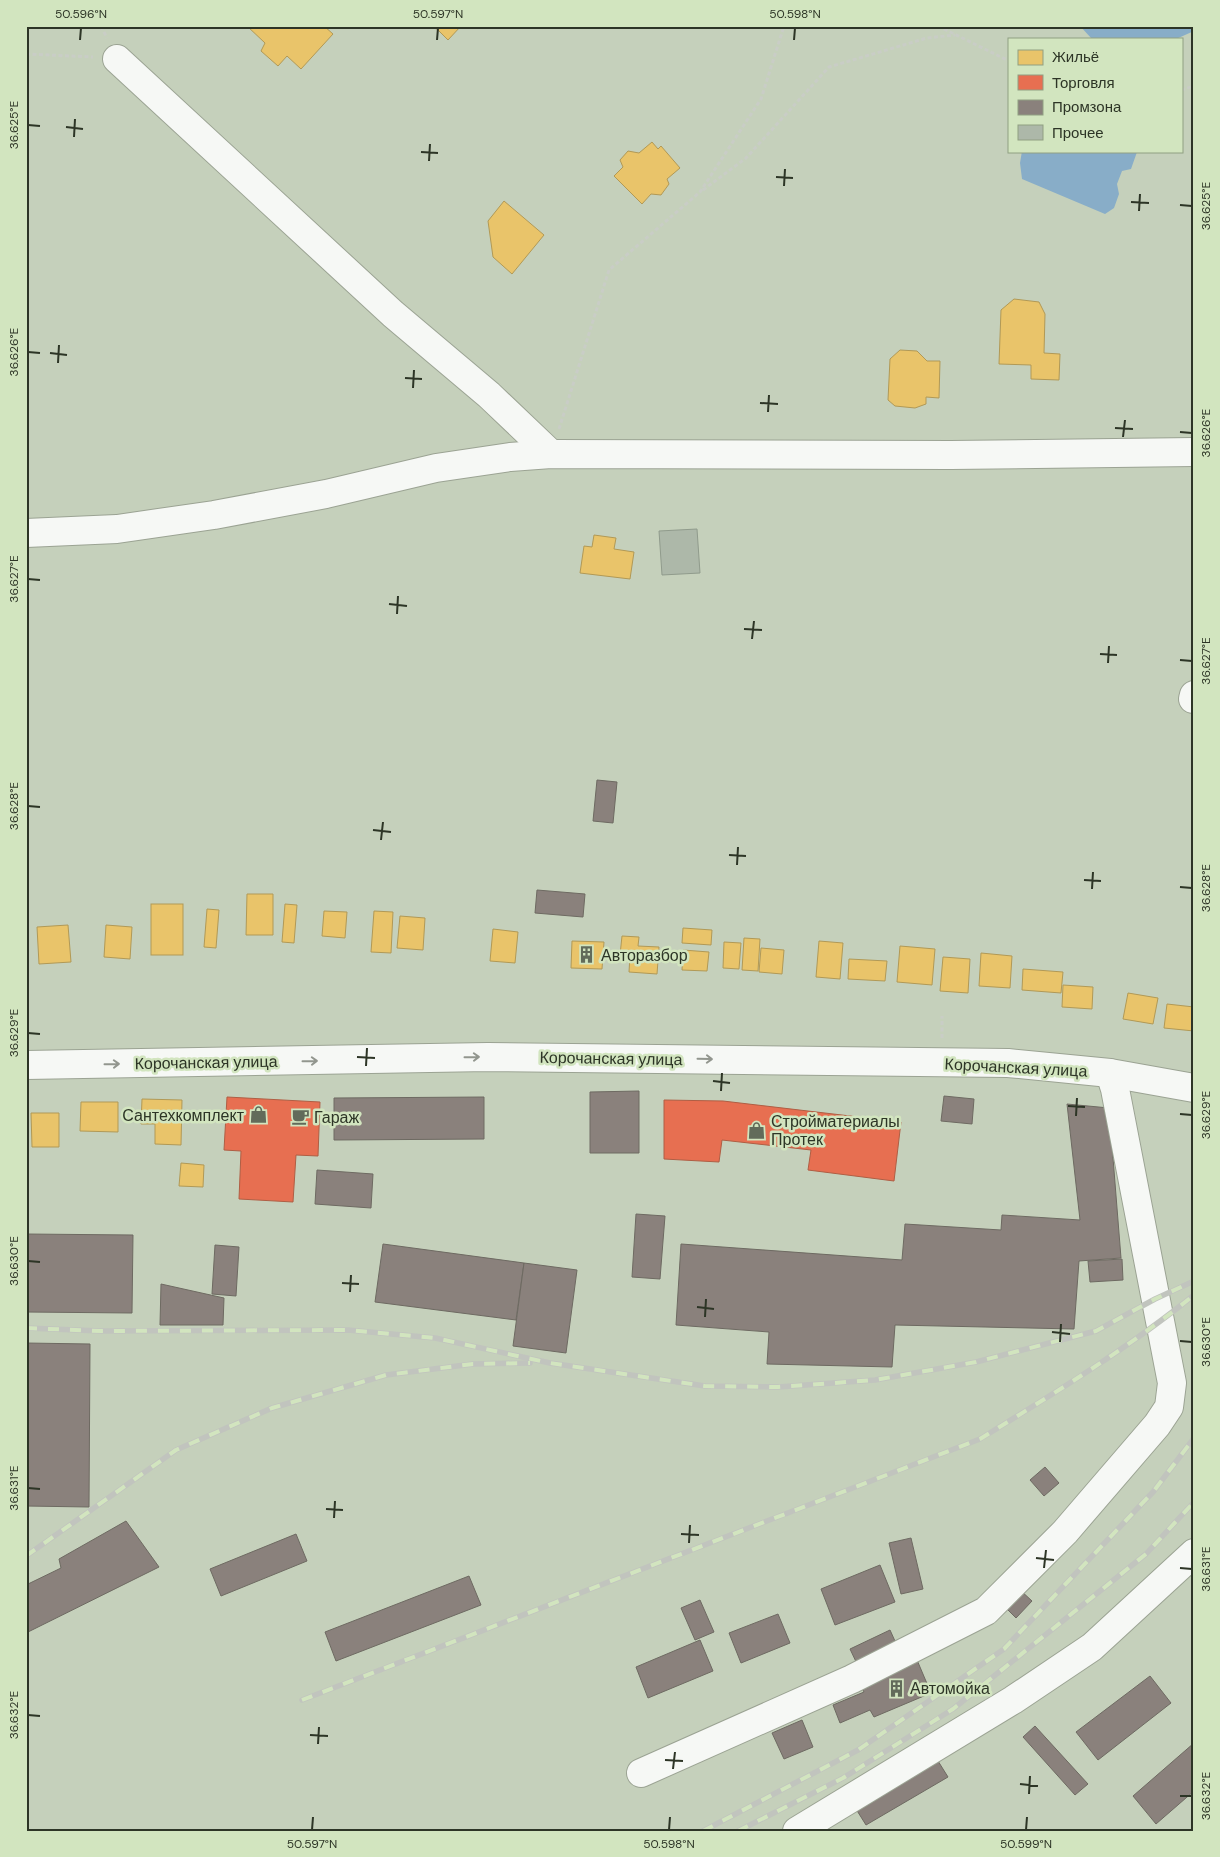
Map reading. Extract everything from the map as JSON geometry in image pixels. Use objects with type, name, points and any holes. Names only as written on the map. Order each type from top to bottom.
[{"type":"main road","points":[[116,59],[393,314],[489,395],[551,454]]},
{"type":"main road","points":[[26,533],[116,529],[214,515],[326,494],[436,468],[510,457],[551,454],[961,455],[1194,452]]},
{"type":"main road","name":"Корочанская улица","points":[[26,1048],[485,1039],[1007,1044],[1111,1054],[1194,1068]]},
{"type":"main road","name":"Корочанская улица","points":[[26,1065],[488,1056],[1008,1063],[1110,1073],[1194,1088]]},
{"type":"main road","points":[[641,1773],[852,1679],[986,1611],[1065,1532],[1157,1425],[1169,1407],[1172,1382],[1115,1090],[1110,1073]]},
{"type":"main road","points":[[797,1831],[1013,1700],[1092,1648],[1194,1554]]},
{"type":"path","points":[[700,192],[761,99],[784,26]]},
{"type":"path","points":[[938,26],[1008,61]]},
{"type":"path","points":[[551,454],[609,270],[700,192],[746,158],[829,67],[927,38],[955,35]]},
{"type":"path","points":[[26,54],[116,59]]},
{"type":"path","points":[[1182,90],[1194,86]]},
{"type":"water","points":[[1080,26],[1194,26],[1194,31],[1178,38],[1091,38]]},
{"type":"water","points":[[1022,152],[1137,152],[1131,169],[1122,171],[1117,184],[1119,194],[1114,208],[1105,214],[1022,179],[1020,163]]},
{"type":"building: Жильё","points":[[247,26],[324,26],[333,34],[301,69],[287,56],[278,66],[261,51],[265,43]]},
{"type":"building: Жильё","points":[[426,26],[461,26],[448,40],[437,29]]},
{"type":"building: Жильё","points":[[652,142],[658,149],[661,146],[680,168],[667,179],[669,184],[661,195],[651,194],[642,204],[614,176],[623,167],[620,160],[628,151],[639,153]]},
{"type":"building: Жильё","points":[[504,201],[544,235],[512,274],[493,257],[488,221]]},
{"type":"building: Жильё","points":[[1014,299],[1039,302],[1045,314],[1044,353],[1060,354],[1059,380],[1031,379],[1031,365],[999,364],[1001,310]]},
{"type":"building: Жильё","points":[[900,350],[917,351],[927,361],[940,361],[939,398],[926,397],[926,404],[915,408],[895,406],[888,400],[890,359]]},
{"type":"building: Жильё","points":[[594,535],[616,538],[614,549],[634,552],[630,579],[580,573],[584,546],[592,547]]},
{"type":"building: Жильё","points":[[247,894],[273,894],[273,935],[246,935]]},
{"type":"building: Жильё","points":[[151,904],[183,904],[183,955],[151,955]]},
{"type":"building: Жильё","points":[[285,904],[297,905],[294,943],[282,942]]},
{"type":"building: Жильё","points":[[207,909],[219,910],[216,948],[204,947]]},
{"type":"building: Жильё","points":[[324,911],[347,912],[345,938],[322,936]]},
{"type":"building: Жильё","points":[[374,911],[393,912],[391,953],[371,952]]},
{"type":"building: Жильё","points":[[400,916],[425,918],[423,950],[397,948]]},
{"type":"building: Жильё","points":[[68,925],[71,962],[39,964],[37,927]]},
{"type":"building: Жильё","points":[[106,925],[132,927],[130,959],[104,957]]},
{"type":"building: Жильё","points":[[683,928],[712,930],[711,945],[682,943]]},
{"type":"building: Жильё","points":[[493,929],[518,932],[515,963],[490,961]]},
{"type":"building: Жильё","points":[[622,936],[639,937],[638,946],[659,947],[657,974],[629,972],[630,955],[620,955]]},
{"type":"building: Жильё","points":[[744,938],[760,939],[758,971],[742,970]]},
{"type":"building: Жильё","name":"Авторазбор","points":[[572,941],[604,942],[602,969],[571,968]]},
{"type":"building: Жильё","points":[[819,941],[843,943],[840,979],[816,977]]},
{"type":"building: Жильё","points":[[724,942],[741,943],[739,969],[723,968]]},
{"type":"building: Жильё","points":[[900,946],[935,949],[932,985],[897,982]]},
{"type":"building: Жильё","points":[[761,948],[784,950],[782,974],[759,972]]},
{"type":"building: Жильё","points":[[683,950],[709,952],[707,971],[682,970]]},
{"type":"building: Жильё","points":[[981,953],[1012,956],[1010,988],[979,986]]},
{"type":"building: Жильё","points":[[943,957],[970,959],[968,993],[940,991]]},
{"type":"building: Жильё","points":[[849,959],[887,961],[885,981],[848,979]]},
{"type":"building: Жильё","points":[[1023,969],[1063,972],[1061,993],[1022,990]]},
{"type":"building: Жильё","points":[[1063,985],[1093,987],[1092,1009],[1062,1007]]},
{"type":"building: Жильё","points":[[1128,993],[1158,998],[1153,1024],[1123,1019]]},
{"type":"building: Жильё","points":[[1167,1004],[1194,1007],[1194,1031],[1164,1028]]},
{"type":"building: Жильё","points":[[142,1099],[182,1100],[181,1145],[155,1144],[155,1124],[141,1124]]},
{"type":"building: Жильё","points":[[81,1102],[118,1102],[118,1132],[80,1131]]},
{"type":"building: Жильё","points":[[31,1113],[59,1113],[59,1147],[32,1147]]},
{"type":"building: Жильё","points":[[181,1163],[204,1165],[203,1187],[179,1186]]},
{"type":"building: Торговля","points":[[227,1097],[320,1102],[318,1156],[296,1155],[293,1202],[239,1199],[241,1151],[224,1150]]},
{"type":"building: Торговля","points":[[664,1100],[723,1101],[901,1122],[894,1181],[808,1170],[811,1150],[722,1140],[719,1162],[664,1159]]},
{"type":"building: Промзона","points":[[597,780],[617,782],[613,823],[593,821]]},
{"type":"building: Промзона","points":[[537,890],[585,894],[583,917],[535,913]]},
{"type":"building: Промзона","points":[[639,1091],[639,1153],[590,1153],[590,1092]]},
{"type":"building: Промзона","points":[[944,1096],[974,1099],[972,1124],[941,1121]]},
{"type":"building: Промзона","points":[[484,1097],[484,1139],[334,1140],[334,1098]]},
{"type":"building: Промзона","points":[[1067,1104],[1109,1108],[1121,1258],[1079,1261],[1074,1329],[895,1325],[892,1367],[767,1364],[769,1332],[676,1325],[681,1244],[902,1260],[905,1224],[1001,1230],[1002,1215],[1080,1220]]},
{"type":"building: Промзона","points":[[317,1170],[373,1174],[371,1208],[315,1204]]},
{"type":"building: Промзона","points":[[636,1214],[665,1216],[660,1279],[632,1277]]},
{"type":"building: Промзона","points":[[26,1234],[133,1235],[132,1313],[26,1312]]},
{"type":"building: Промзона","points":[[383,1244],[524,1263],[516,1320],[375,1302]]},
{"type":"building: Промзона","points":[[215,1245],[239,1247],[236,1296],[212,1294]]},
{"type":"building: Промзона","points":[[1122,1259],[1123,1280],[1090,1282],[1088,1261]]},
{"type":"building: Промзона","points":[[524,1263],[577,1270],[566,1353],[513,1346]]},
{"type":"building: Промзона","points":[[161,1284],[224,1298],[223,1325],[160,1325]]},
{"type":"building: Промзона","points":[[26,1343],[90,1344],[89,1507],[26,1506]]},
{"type":"building: Промзона","points":[[1045,1467],[1059,1483],[1044,1496],[1030,1480]]},
{"type":"building: Промзона","points":[[126,1521],[159,1567],[26,1633],[26,1585],[61,1568],[59,1559]]},
{"type":"building: Промзона","points":[[296,1534],[307,1561],[221,1596],[210,1569]]},
{"type":"building: Промзона","points":[[911,1538],[923,1589],[901,1594],[889,1543]]},
{"type":"building: Промзона","points":[[880,1565],[895,1602],[835,1625],[821,1589]]},
{"type":"building: Промзона","points":[[469,1576],[481,1605],[336,1661],[325,1632]]},
{"type":"building: Промзона","points":[[1019,1589],[1032,1601],[1016,1618],[1003,1605]]},
{"type":"building: Промзона","points":[[700,1600],[714,1632],[695,1640],[681,1608]]},
{"type":"building: Промзона","points":[[778,1614],[790,1643],[741,1663],[729,1633]]},
{"type":"building: Промзона","points":[[890,1630],[899,1650],[859,1668],[850,1649]]},
{"type":"building: Промзона","points":[[700,1640],[713,1671],[648,1698],[636,1667]]},
{"type":"building: Промзона","name":"Автомойка","points":[[917,1660],[931,1693],[874,1717],[870,1710],[840,1723],[833,1705],[864,1692],[860,1684]]},
{"type":"building: Промзона","points":[[1150,1676],[1171,1703],[1098,1760],[1076,1732]]},
{"type":"building: Промзона","points":[[802,1720],[813,1747],[784,1759],[772,1733]]},
{"type":"building: Промзона","points":[[1035,1726],[1088,1784],[1075,1795],[1023,1737]]},
{"type":"building: Промзона","points":[[1194,1743],[1194,1791],[1156,1824],[1133,1796]]},
{"type":"building: Промзона","points":[[938,1761],[948,1777],[866,1825],[856,1809]]},
{"type":"building: Прочее","points":[[697,529],[700,573],[662,575],[659,531]]},
{"type":"railway","points":[[26,1328],[101,1331],[348,1330],[435,1338],[550,1363],[705,1386],[778,1387],[875,1380],[976,1362],[1096,1331],[1155,1299],[1194,1281]]},
{"type":"railway","points":[[302,1700],[980,1439],[1062,1388],[1143,1334],[1194,1295]]},
{"type":"railway","points":[[26,1556],[176,1450],[272,1408],[386,1375],[473,1364],[530,1363]]},
{"type":"railway","points":[[703,1831],[858,1750],[1004,1649],[1153,1492],[1194,1438]]},
{"type":"railway","points":[[738,1831],[843,1778],[953,1709],[1146,1554],[1194,1502]]},
{"type":"place","name":"Авторазбор","points":[[587,955]]},
{"type":"place","name":"Сантехкомплект","points":[[258,1115]]},
{"type":"place","name":"Гараж","points":[[300,1117]]},
{"type":"place","name":"Стройматериалы Протек","points":[[757,1130]]},
{"type":"place","name":"Автомойка","points":[[896,1688]]}]
